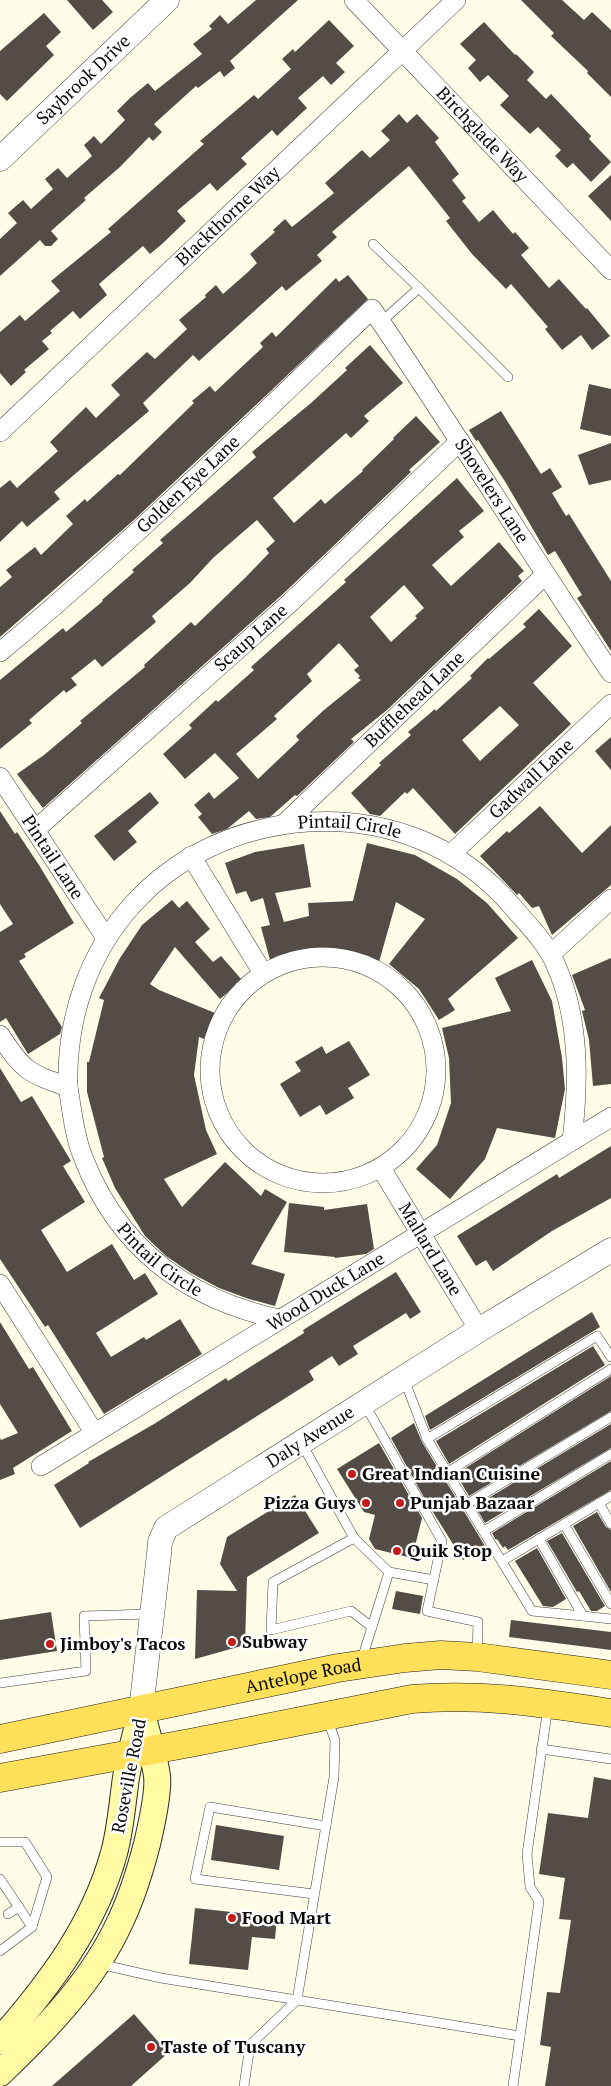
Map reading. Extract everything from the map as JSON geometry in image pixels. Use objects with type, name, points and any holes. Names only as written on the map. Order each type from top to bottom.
[{"type":"main road","name":"Antelope Road","points":[[0,1739],[360,1664],[441,1655],[477,1657],[611,1675]]},
{"type":"main road","points":[[0,1778],[412,1699],[444,1696],[515,1699],[611,1713]]},
{"type":"main road","name":"Roseville Road","points":[[0,2041],[63,1964],[92,1909],[114,1853],[141,1752],[141,1710]]},
{"type":"main road","name":"Roseville Road","points":[[0,2073],[45,2029],[66,2004],[96,1964],[120,1924],[136,1884],[149,1833],[157,1778],[141,1752]]},
{"type":"street","name":"Saybrook Drive","points":[[0,160],[167,0]]},
{"type":"street","name":"Birchglade Way","points":[[354,0],[611,270]]},
{"type":"street","name":"Blackthorne Way","points":[[0,432],[456,0]]},
{"type":"street","name":"Shovelers Lane","points":[[377,316],[460,441],[545,576],[611,674]]},
{"type":"street","name":"Golden Eye Lane","points":[[0,652],[94,572],[377,316]]},
{"type":"street","name":"Scaup Lane","points":[[35,830],[291,602],[460,441]]},
{"type":"street","name":"Bufflehead Lane","points":[[285,824],[545,576]]},
{"type":"street","name":"Gadwall Lane","points":[[451,854],[611,704]]},
{"type":"street","name":"Pintail Lane","points":[[0,777],[106,938]]},
{"type":"street","name":"Pintail Circle","points":[[279,1319],[231,1306],[203,1294],[180,1281],[156,1262],[131,1238],[94,1184],[82,1154],[74,1125],[68,1087],[70,1035],[78,1001],[90,968],[106,938],[145,890],[168,871],[191,856],[214,844],[246,832],[285,824],[324,821],[357,822],[389,828],[421,838],[451,854],[479,873],[498,890],[551,954],[564,989],[572,1018],[575,1044],[575,1112],[572,1141]]},
{"type":"street","points":[[191,856],[264,973]]},
{"type":"street","points":[[551,954],[611,899]]},
{"type":"street","points":[[302,958],[344,959],[364,965],[383,975],[400,987],[414,1003],[432,1041],[436,1062],[434,1089],[431,1103],[423,1122],[412,1140],[398,1156],[381,1168],[362,1176],[342,1181],[321,1183],[301,1180],[281,1174],[262,1165],[246,1152],[232,1136],[222,1119],[214,1099],[211,1079],[211,1058],[215,1038],[222,1019],[233,1001],[247,986],[264,973],[282,964],[302,958]]},
{"type":"street","points":[[0,1035],[22,1066],[35,1075],[68,1087]]},
{"type":"street","name":"Wood Duck Lane","points":[[41,1466],[611,1117]]},
{"type":"street","name":"Mallard Lane","points":[[381,1168],[479,1330]]},
{"type":"street","name":"Daly Avenue","points":[[141,1710],[153,1614],[158,1554],[160,1542],[166,1528],[302,1444],[479,1330],[611,1250]]},
{"type":"street","points":[[0,1284],[94,1432]]},
{"type":"lane","points":[[372,244],[508,377]]},
{"type":"lane","points":[[377,316],[419,288]]},
{"type":"lane","points":[[427,1439],[598,1336],[611,1357]]},
{"type":"lane","points":[[448,1472],[611,1369]]},
{"type":"lane","points":[[404,1379],[427,1439],[532,1611],[611,1619]]},
{"type":"lane","points":[[364,1403],[442,1541],[427,1610],[478,1622],[477,1657]]},
{"type":"lane","points":[[467,1504],[611,1417]]},
{"type":"lane","points":[[302,1444],[354,1538],[389,1572],[434,1580]]},
{"type":"lane","points":[[484,1531],[611,1454]]},
{"type":"lane","points":[[502,1561],[611,1496]]},
{"type":"lane","points":[[599,1503],[611,1524]]},
{"type":"lane","points":[[564,1524],[611,1604]]},
{"type":"lane","points":[[354,1538],[273,1582],[271,1630],[350,1611],[372,1627]]},
{"type":"lane","points":[[539,1539],[583,1616]]},
{"type":"lane","points":[[360,1664],[389,1572]]},
{"type":"lane","points":[[0,1683],[86,1671],[84,1616],[153,1614]]},
{"type":"lane","points":[[513,2086],[539,1901],[530,1887],[527,1854],[548,1704]]},
{"type":"lane","points":[[244,2086],[250,2045],[297,2000],[334,1777],[335,1740],[326,1716]]},
{"type":"lane","points":[[541,1749],[611,1759]]},
{"type":"lane","points":[[314,1894],[195,1879],[210,1808],[326,1826]]},
{"type":"lane","points":[[0,1842],[25,1842],[47,1877],[32,1927],[0,1951]]},
{"type":"lane","points":[[1,1884],[32,1927]]},
{"type":"lane","points":[[8,1914],[18,1907]]},
{"type":"lane","points":[[96,1964],[161,1978],[520,2036]]},
{"type":"building","points":[[67,0],[102,0],[113,12],[93,30]]},
{"type":"building","points":[[256,0],[298,0],[230,61],[235,68],[224,77],[220,71],[198,88],[196,86],[154,124],[162,132],[153,141],[149,137],[120,167],[84,198],[86,200],[51,231],[58,239],[51,246],[45,246],[40,240],[0,276],[0,239],[17,223],[8,213],[23,200],[31,209],[53,189],[45,179],[58,168],[67,178],[92,156],[84,145],[94,136],[101,144],[125,120],[117,111],[148,83],[155,91],[202,54],[193,44],[212,29],[209,26],[220,15],[228,24]]},
{"type":"building","points":[[521,0],[562,0],[584,20],[592,12],[611,30],[611,97],[587,73],[588,71],[551,36],[554,33]]},
{"type":"building","points":[[44,13],[61,32],[46,46],[54,55],[7,101],[0,94],[0,51]]},
{"type":"building","points":[[329,20],[354,46],[336,63],[345,72],[331,85],[323,76],[298,98],[307,108],[277,136],[272,130],[241,158],[247,164],[217,191],[210,183],[177,211],[186,221],[162,244],[150,254],[143,246],[99,284],[107,295],[80,319],[73,311],[50,331],[52,333],[42,341],[49,349],[24,370],[26,372],[11,386],[0,373],[0,332],[20,315],[25,321],[60,291],[51,281],[111,232],[108,229],[204,144],[200,141],[254,95],[258,99],[291,69],[282,59],[293,49],[295,52]]},
{"type":"building","points":[[484,22],[534,72],[527,80],[546,99],[551,94],[591,136],[589,139],[611,162],[591,182],[573,163],[567,168],[555,156],[561,150],[538,127],[530,134],[500,105],[509,96],[488,75],[480,82],[468,68],[476,60],[460,44]]},
{"type":"building","points":[[399,114],[407,123],[417,114],[439,138],[435,142],[459,174],[452,180],[466,198],[462,201],[479,222],[493,210],[513,234],[515,232],[529,248],[521,255],[549,288],[559,279],[587,308],[610,336],[592,350],[581,335],[562,350],[545,329],[548,327],[511,284],[506,289],[472,254],[446,221],[450,218],[409,166],[332,232],[337,237],[317,255],[322,261],[286,291],[282,286],[199,361],[193,355],[143,403],[149,411],[54,492],[60,499],[27,527],[22,521],[0,542],[0,488],[10,480],[17,488],[58,451],[50,442],[86,407],[96,418],[120,395],[111,385],[147,352],[155,359],[187,329],[179,320],[206,297],[205,295],[216,285],[223,294],[248,272],[257,263],[250,254],[275,232],[273,230],[285,219],[292,227],[334,193],[325,183],[362,150],[370,158],[390,140],[381,131]]},
{"type":"building","points":[[611,175],[611,221],[588,196]]},
{"type":"building","points":[[348,275],[368,299],[135,519],[0,637],[0,587],[12,577],[6,570],[35,547],[41,555],[73,524],[66,516],[85,499],[87,502],[118,474],[120,475],[194,403],[192,401],[210,386],[215,392],[263,347],[260,343],[272,332],[276,337],[336,278],[339,282]]},
{"type":"building","points":[[370,345],[403,383],[364,416],[369,421],[351,438],[346,433],[273,498],[294,523],[321,499],[325,504],[363,471],[416,416],[440,442],[283,594],[43,808],[17,774],[44,755],[82,723],[80,721],[145,667],[144,665],[191,622],[195,626],[269,553],[266,549],[275,541],[257,520],[213,558],[190,583],[152,616],[156,622],[102,667],[95,659],[71,678],[77,685],[66,693],[64,690],[29,720],[32,723],[0,749],[0,680],[63,628],[66,632],[103,601],[134,572],[132,570],[163,543],[160,540],[256,457],[252,452],[311,403],[347,370],[345,368]]},
{"type":"building","points":[[589,384],[611,389],[611,436],[580,429]]},
{"type":"building","points":[[501,411],[541,474],[550,468],[562,487],[552,493],[566,516],[569,514],[611,581],[611,651],[577,598],[582,595],[555,551],[548,555],[506,483],[478,440],[476,441],[469,430]]},
{"type":"building","points":[[611,443],[611,480],[589,485],[578,455]]},
{"type":"building","points":[[457,478],[484,511],[459,531],[464,537],[432,565],[451,586],[499,542],[524,571],[518,576],[522,581],[387,710],[351,739],[354,742],[297,796],[295,795],[270,817],[256,819],[249,811],[227,829],[212,834],[198,817],[202,814],[194,805],[209,792],[214,799],[239,778],[215,753],[185,779],[163,754],[192,728],[189,725],[216,700],[218,702],[254,670],[251,667],[346,582],[344,580]],"holes":[[[404,585],[424,608],[415,616],[417,618],[391,642],[370,617]],[[339,643],[359,666],[354,670],[361,680],[296,736],[299,740],[258,779],[236,754],[277,719],[274,716],[312,681],[307,674]]]},
{"type":"building","points":[[539,609],[572,646],[533,683],[571,724],[455,834],[413,788],[407,794],[405,792],[380,816],[370,814],[351,793],[381,765],[379,763],[411,735],[408,732],[435,709],[436,711],[472,678],[470,676],[488,658],[526,627],[523,624]],"holes":[[[500,706],[519,725],[480,761],[462,740]]]},
{"type":"building","points":[[611,737],[611,770],[595,751]]},
{"type":"building","points":[[150,792],[159,803],[128,831],[137,842],[114,861],[94,836]]},
{"type":"building","points":[[540,806],[582,853],[611,825],[611,885],[552,935],[539,906],[532,908],[480,856],[507,831],[509,833]]},
{"type":"building","points":[[0,811],[39,865],[74,923],[24,954],[26,957],[19,961],[62,1027],[60,1034],[28,1054],[6,1018],[0,1022],[0,932],[13,924],[0,904]]},
{"type":"building","points":[[367,843],[415,855],[457,879],[487,903],[518,938],[448,999],[455,1010],[439,1020],[419,989],[389,964],[425,919],[396,902],[379,962],[341,951],[311,953],[311,949],[270,960],[261,927],[270,925],[263,898],[251,902],[246,891],[236,894],[225,863],[255,852],[304,844],[311,887],[275,893],[284,922],[309,916],[308,903],[353,901]]},
{"type":"building","points":[[172,900],[179,908],[187,901],[210,929],[195,942],[213,962],[221,956],[242,980],[220,999],[175,947],[150,984],[159,990],[215,1013],[204,1039],[199,1037],[194,1075],[206,1130],[217,1154],[164,1179],[182,1207],[225,1162],[261,1196],[265,1189],[287,1202],[251,1264],[285,1274],[275,1306],[219,1288],[191,1273],[166,1256],[145,1236],[115,1188],[102,1158],[104,1157],[87,1092],[87,1062],[89,1062],[104,1000],[99,998],[120,958],[142,925]]},
{"type":"building","points":[[611,958],[611,1084],[593,1086],[589,1040],[582,1011],[585,1010],[572,975]]},
{"type":"building","points":[[532,960],[552,1001],[562,1058],[565,1089],[555,1138],[497,1128],[485,1159],[450,1199],[416,1169],[437,1145],[451,1103],[449,1058],[442,1028],[511,1011],[495,978]]},
{"type":"building","points":[[349,1041],[370,1075],[348,1088],[354,1098],[326,1115],[320,1105],[300,1117],[280,1084],[301,1071],[295,1062],[322,1046],[326,1054]]},
{"type":"building","points":[[0,1068],[21,1102],[32,1096],[71,1161],[63,1166],[85,1202],[41,1230],[67,1272],[112,1244],[134,1280],[145,1273],[158,1294],[96,1333],[111,1357],[144,1337],[146,1340],[180,1319],[202,1354],[104,1414],[48,1325],[45,1327],[0,1259]]},
{"type":"building","points":[[611,1146],[611,1198],[552,1231],[493,1271],[486,1260],[476,1266],[457,1236],[557,1174],[559,1178]]},
{"type":"building","points":[[289,1203],[324,1207],[324,1210],[367,1204],[374,1249],[366,1254],[335,1258],[284,1252]]},
{"type":"building","points":[[396,1272],[421,1312],[410,1319],[406,1313],[353,1346],[358,1354],[339,1366],[332,1356],[309,1371],[314,1380],[80,1528],[54,1485],[88,1462],[154,1424],[226,1378],[228,1381],[304,1333],[303,1330]]},
{"type":"building","points":[[592,1312],[600,1327],[430,1430],[425,1416]]},
{"type":"building","points":[[0,1322],[29,1369],[33,1367],[72,1431],[13,1468],[15,1474],[0,1480],[0,1438],[1,1440],[18,1433],[0,1404]]},
{"type":"building","points":[[593,1346],[605,1365],[449,1464],[436,1441]]},
{"type":"building","points":[[611,1376],[611,1411],[469,1496],[456,1474]]},
{"type":"building","points":[[414,1423],[422,1442],[485,1546],[463,1560],[426,1501],[391,1438]]},
{"type":"building","points":[[611,1424],[611,1448],[485,1523],[475,1506]]},
{"type":"building","points":[[379,1443],[422,1518],[412,1558],[375,1549],[369,1539],[375,1515],[364,1512],[337,1469]]},
{"type":"building","points":[[611,1461],[611,1490],[508,1550],[505,1546],[503,1548],[496,1540],[492,1533]]},
{"type":"building","points":[[295,1495],[319,1533],[247,1577],[245,1645],[195,1659],[197,1590],[237,1591],[220,1564],[227,1537]]},
{"type":"building","points":[[597,1512],[606,1527],[611,1530],[611,1592],[573,1526]]},
{"type":"building","points":[[562,1533],[605,1606],[597,1611],[591,1611],[579,1591],[577,1592],[547,1541]]},
{"type":"building","points":[[537,1548],[566,1599],[553,1607],[543,1606],[515,1561]]},
{"type":"building","points":[[396,1591],[423,1596],[420,1614],[392,1609]]},
{"type":"building","points":[[51,1612],[57,1651],[0,1660],[0,1620]]},
{"type":"building","points":[[511,1620],[611,1632],[611,1650],[509,1637]]},
{"type":"building","points":[[594,1777],[611,1780],[611,2086],[545,2086],[551,2047],[540,2045],[547,1992],[560,1993],[571,1920],[559,1919],[565,1878],[539,1874],[548,1813],[588,1818]]},
{"type":"building","points":[[216,1825],[284,1836],[279,1870],[211,1860]]},
{"type":"building","points":[[195,1908],[277,1917],[275,1939],[252,1937],[248,1970],[189,1964]]},
{"type":"building","points":[[134,2014],[168,2053],[131,2086],[52,2086]]},
{"type":"place","name":"Great Indian Cuisine","points":[[352,1474]]},
{"type":"place","name":"Pizza Guys","points":[[366,1503]]},
{"type":"place","name":"Punjab Bazaar","points":[[400,1503]]},
{"type":"place","name":"Quik Stop","points":[[397,1551]]},
{"type":"place","name":"Subway","points":[[232,1642]]},
{"type":"place","name":"Jimboy's Tacos","points":[[50,1644]]},
{"type":"place","name":"Food Mart","points":[[232,1918]]},
{"type":"place","name":"Taste of Tuscany","points":[[151,2047]]}]
